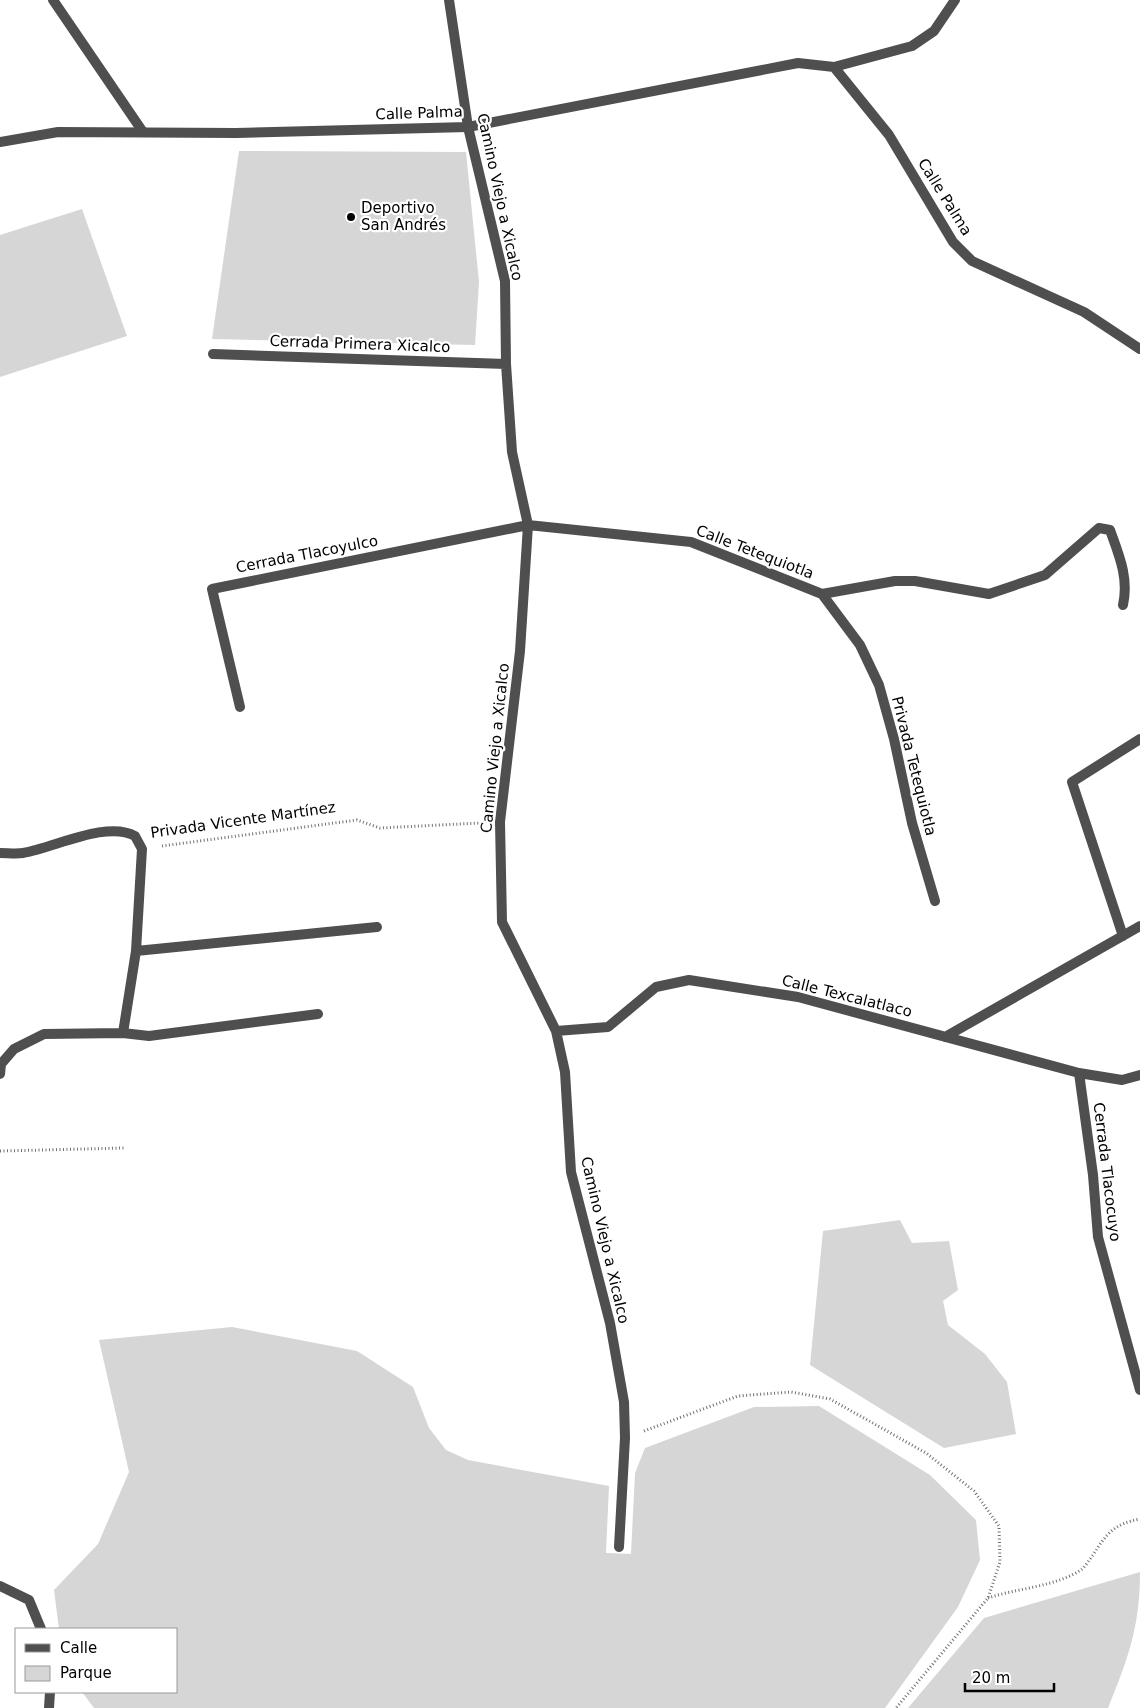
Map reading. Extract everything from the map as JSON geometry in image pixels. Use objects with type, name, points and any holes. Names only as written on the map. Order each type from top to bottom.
[{"type":"street","points":[[53,0],[143,132]]},
{"type":"street","name":"Camino Viejo a Xicalco","points":[[449,0],[468,127],[505,281],[506,364],[512,452],[528,525],[520,651],[500,822],[502,922],[556,1031],[565,1072],[571,1172],[610,1323],[624,1402],[625,1438],[618,1548]]},
{"type":"street","name":"Calle Palma","points":[[0,142],[58,132],[236,133],[468,127],[798,63],[834,67],[912,46],[934,31],[955,0]]},
{"type":"street","name":"Calle Palma","points":[[834,67],[889,135],[953,242],[972,261],[1084,312],[1140,349]]},
{"type":"street","name":"Cerrada Primera Xicalco","points":[[213,354],[506,364]]},
{"type":"street","name":"Calle Tetequiotla","points":[[528,525],[691,542],[822,594],[895,581],[916,581],[989,594],[1045,575],[1099,528],[1110,530],[1123,568],[1126,590],[1124,605]]},
{"type":"street","name":"Cerrada Tlacoyulco","points":[[240,707],[212,589],[528,525]]},
{"type":"street","name":"Privada Tetequiotla","points":[[822,594],[860,645],[879,685],[894,739],[912,824],[936,901]]},
{"type":"street","points":[[1123,936],[1072,782],[1140,739]]},
{"type":"street","name":"Privada Vicente Martínez","points":[[0,853],[23,853],[86,836],[120,831],[135,836],[142,849]]},
{"type":"street","points":[[123,1033],[136,951],[142,849]]},
{"type":"street","points":[[945,1037],[1140,926]]},
{"type":"street","points":[[136,951],[377,927]]},
{"type":"street","name":"Calle Texcalatlaco","points":[[556,1031],[608,1027],[656,987],[689,980],[798,997],[1079,1072],[1122,1080],[1140,1075]]},
{"type":"street","points":[[0,1074],[2,1064],[14,1049],[44,1034],[123,1033],[149,1036],[318,1014]]},
{"type":"street","name":"Cerrada Tlacocuyo","points":[[1079,1072],[1093,1175],[1098,1237],[1140,1390]]},
{"type":"street","points":[[0,1586],[29,1600],[42,1628]]},
{"type":"street","points":[[49,1708],[50,1693]]},
{"type":"path","name":"Privada Vicente Martínez","points":[[142,849],[357,820],[380,828],[500,822]]},
{"type":"path","points":[[0,1151],[124,1148]]},
{"type":"path","points":[[625,1438],[738,1396],[791,1392],[830,1400],[926,1453],[974,1491],[999,1526],[1000,1562],[988,1598],[896,1708]]},
{"type":"path","points":[[988,1598],[1011,1590],[1062,1580],[1083,1568],[1111,1530],[1122,1522],[1140,1519]]},
{"type":"green space","name":"Deportivo San Andrés","points":[[239,151],[466,152],[479,282],[475,345],[212,339]]},
{"type":"green space","points":[[82,209],[127,336],[0,377],[0,235]]},
{"type":"green space","points":[[900,1220],[912,1243],[949,1241],[958,1290],[943,1301],[948,1325],[985,1354],[1007,1382],[1016,1434],[944,1448],[810,1365],[823,1231]]},
{"type":"green space","points":[[232,1327],[357,1351],[413,1387],[429,1428],[446,1450],[468,1460],[609,1486],[606,1553],[631,1554],[635,1473],[645,1448],[754,1407],[819,1406],[930,1475],[976,1520],[980,1560],[958,1607],[885,1708],[94,1708],[83,1693],[178,1693],[178,1628],[59,1628],[54,1590],[98,1544],[129,1472],[99,1340]]},
{"type":"green space","points":[[1140,1572],[1138,1610],[1132,1642],[1108,1708],[908,1708],[984,1618]]},
{"type":"place","name":"Deportivo San Andrés","points":[[351,217]]}]
